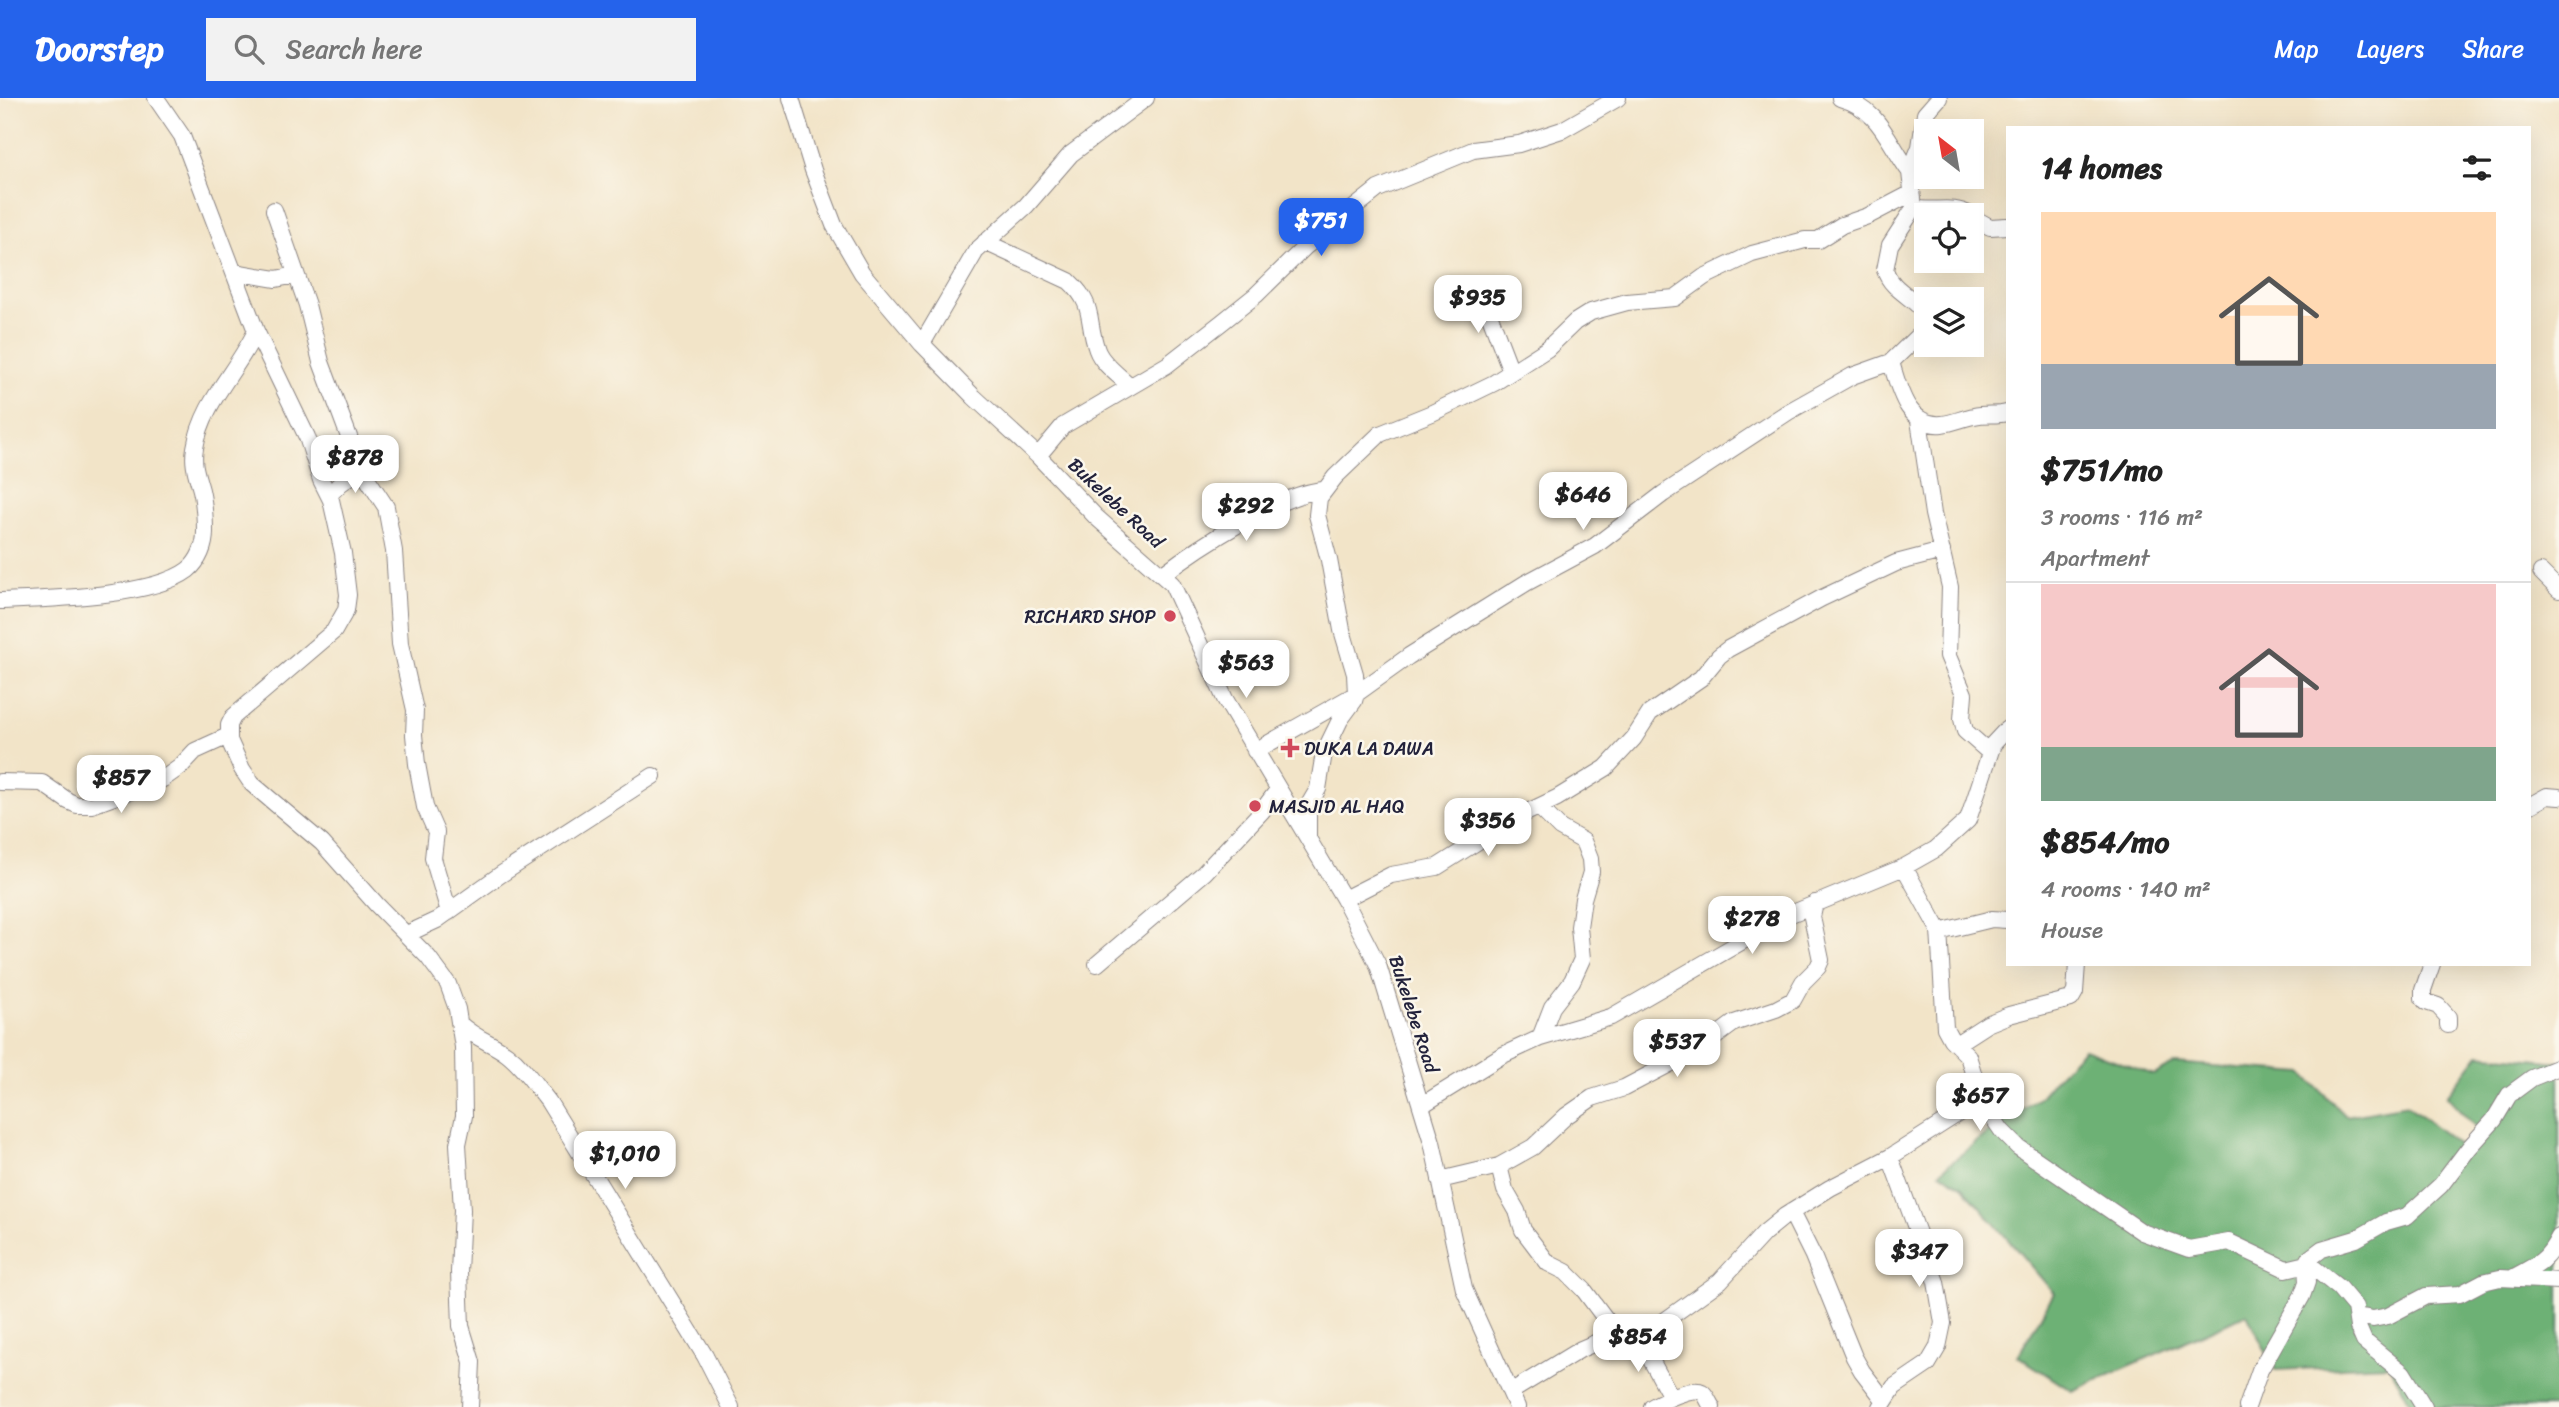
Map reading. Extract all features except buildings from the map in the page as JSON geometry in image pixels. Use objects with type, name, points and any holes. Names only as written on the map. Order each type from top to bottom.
[{"type":"street","points":[[156,98],[182,136],[256,331],[307,437],[321,480],[329,495],[346,573],[346,610],[334,631],[237,713],[229,725],[228,736],[242,769],[259,791],[322,843],[377,905],[407,934],[448,984],[460,1024],[464,1116],[458,1143],[462,1210],[459,1272],[462,1334],[472,1362],[470,1407]]},
{"type":"street","name":"Bukelebe Road","points":[[791,98],[813,170],[834,225],[847,251],[887,304],[922,344],[1038,456],[1096,517],[1172,584],[1225,699],[1277,791],[1344,899],[1378,965],[1422,1105],[1464,1289],[1515,1399]]},
{"type":"street","points":[[922,344],[969,260],[1026,206],[1071,154],[1146,98]]},
{"type":"street","points":[[1038,456],[1063,426],[1167,365],[1237,311],[1306,247],[1378,189],[1473,150],[1519,144],[1562,130],[1618,98]]},
{"type":"street","points":[[1840,98],[1857,103],[1868,111],[1910,172]]},
{"type":"street","points":[[1914,303],[1900,292],[1885,271],[1891,245],[1913,200],[1910,172],[1920,147],[1925,114],[1939,98]]},
{"type":"street","points":[[1913,200],[1917,203]]},
{"type":"street","points":[[1308,838],[1308,809],[1318,789],[1326,746],[1356,694],[1355,674],[1337,607],[1329,560],[1318,527],[1316,507],[1323,490],[1357,454],[1380,434],[1494,383],[1547,349],[1575,322],[1591,312],[1627,302],[1675,298],[1694,283],[1734,261],[1773,248],[1818,240],[1842,225],[1913,200]]},
{"type":"street","points":[[274,210],[307,305],[321,362],[361,469],[384,502],[388,517],[394,551],[400,644],[415,710],[417,764],[425,807],[436,832],[433,858],[449,912]]},
{"type":"street","points":[[1984,224],[1990,227],[2006,226]]},
{"type":"street","points":[[985,243],[1069,281],[1079,289],[1088,305],[1097,349],[1130,386]]},
{"type":"street","points":[[234,272],[276,279],[296,275]]},
{"type":"street","points":[[1478,285],[1511,372]]},
{"type":"street","points":[[0,601],[60,598],[140,589],[178,576],[195,563],[202,551],[205,533],[202,498],[193,466],[195,448],[215,395],[244,356],[256,331]]},
{"type":"street","points":[[1255,751],[1356,694],[1409,656],[1525,583],[1595,546],[1663,494],[1788,412],[1852,376],[1891,362],[1914,340]]},
{"type":"street","points":[[1891,362],[1901,393],[1919,420],[1933,514],[1951,596],[1948,656],[1964,694],[1963,724],[1971,738],[1990,753]]},
{"type":"street","points":[[1919,420],[1930,424],[1945,424],[1976,415],[2006,412]]},
{"type":"street","points":[[329,495],[361,469]]},
{"type":"street","points":[[1163,574],[1196,549],[1269,509],[1307,493],[1323,490]]},
{"type":"street","points":[[1344,899],[1391,875],[1437,867],[1516,818],[1609,766],[1634,738],[1650,713],[1701,678],[1718,656],[1728,649],[1822,597],[1896,563],[1942,551]]},
{"type":"street","points":[[2541,572],[2559,590]]},
{"type":"street","points":[[1422,1105],[1501,1056],[1540,1038],[1620,1012],[1762,930],[1815,903],[1903,867],[1936,849],[1965,824],[1990,753],[1997,738],[2006,730]]},
{"type":"street","points":[[0,782],[42,783],[77,805],[92,804],[163,779],[180,767],[195,751],[228,736]]},
{"type":"street","points":[[407,934],[437,920],[500,874],[653,776]]},
{"type":"street","points":[[1097,964],[1204,873],[1277,791]]},
{"type":"street","points":[[2531,805],[2547,796],[2559,797]]},
{"type":"street","points":[[1539,807],[1560,828],[1583,841],[1590,859],[1591,872],[1579,927],[1582,959],[1572,981],[1552,1007],[1540,1038]]},
{"type":"street","points":[[1903,867],[1931,912],[1939,932],[1945,1028],[1968,1056],[1982,1102],[2002,1132],[2018,1147],[2060,1173],[2124,1222],[2143,1232],[2189,1249],[2229,1242],[2286,1269],[2306,1265],[2318,1270],[2345,1294],[2355,1307],[2358,1327],[2364,1341],[2403,1373],[2424,1407]]},
{"type":"street","points":[[1440,1180],[1499,1166],[1533,1147],[1591,1098],[1624,1088],[1700,1048],[1734,1023],[1776,1009],[1793,1000],[1803,982],[1818,967],[1821,960],[1812,918],[1815,903]]},
{"type":"street","points":[[1939,932],[1992,919],[2006,920]]},
{"type":"street","points":[[1956,1044],[1987,1024],[2009,1015],[2071,999],[2075,992],[2077,966]]},
{"type":"street","points":[[2431,966],[2423,998],[2441,1008],[2448,1017],[2448,1025]]},
{"type":"street","points":[[460,1024],[475,1038],[500,1050],[519,1065],[548,1101],[705,1356],[731,1407]]},
{"type":"street","points":[[2247,1407],[2260,1370],[2308,1282],[2306,1265],[2310,1258],[2386,1222],[2407,1216],[2441,1185],[2494,1120],[2509,1095],[2532,1077],[2559,1067]]},
{"type":"street","points":[[1515,1399],[1581,1349],[1619,1337],[1638,1336],[1677,1314],[1720,1281],[1764,1233],[1791,1212],[1890,1157],[1970,1106],[1982,1102]]},
{"type":"street","points":[[1791,1212],[1813,1256],[1854,1357],[1883,1404],[1894,1387],[1928,1364],[1938,1347],[1943,1322],[1936,1282],[1890,1157]]},
{"type":"street","points":[[1499,1166],[1505,1190],[1517,1211],[1523,1230],[1548,1264],[1566,1272],[1584,1290],[1619,1337]]},
{"type":"street","points":[[2512,1278],[2544,1261],[2559,1237]]},
{"type":"street","points":[[2357,1317],[2373,1319],[2388,1316],[2426,1296],[2460,1294],[2487,1281],[2512,1278],[2559,1280]]},
{"type":"street","points":[[1638,1336],[1670,1395]]},
{"type":"street","points":[[1652,1407],[1670,1395],[1701,1392],[1712,1407]]},
{"type":"green space","points":[[2084,1049],[2154,1075],[2175,1063],[2303,1073],[2346,1116],[2407,1105],[2464,1149],[2480,1132],[2447,1096],[2479,1054],[2559,1062],[2559,1407],[2412,1407],[2389,1365],[2275,1370],[2247,1314],[2072,1391],[2018,1356],[2054,1293],[1963,1187],[1940,1172],[1991,1130],[2039,1098]]},
{"type":"place","name":"RICHARD SHOP","points":[[1170,616]]},
{"type":"place","name":"DUKA LA DAWA","points":[[1290,748]]},
{"type":"place","name":"MASJID AL HAQ","points":[[1255,806]]}]
